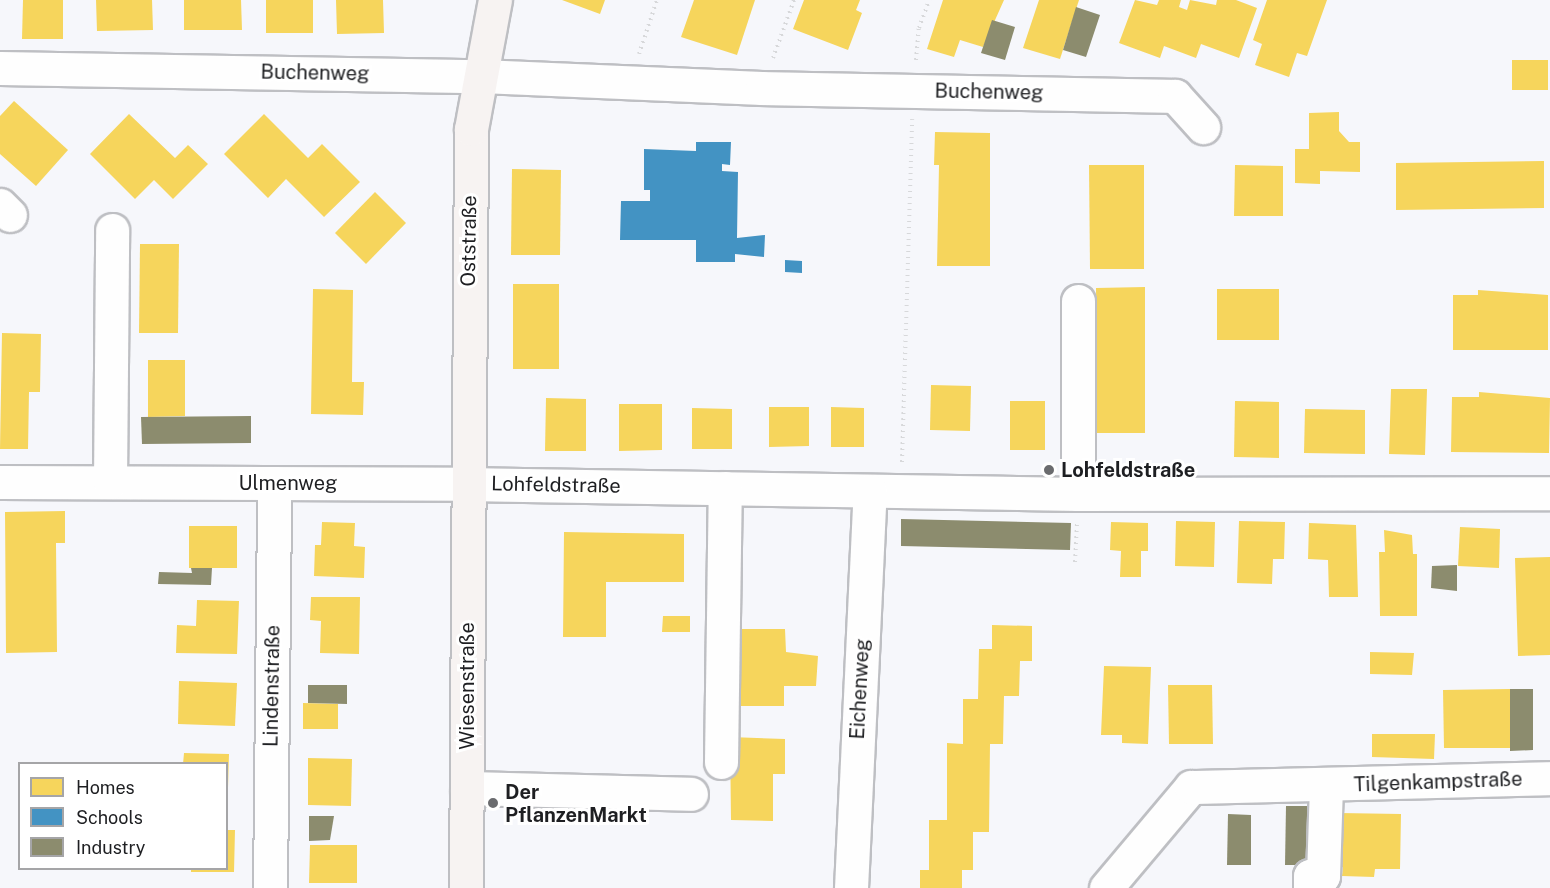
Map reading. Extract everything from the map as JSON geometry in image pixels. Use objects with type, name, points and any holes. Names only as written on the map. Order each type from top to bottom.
[{"type":"main road","name":"Oststraße","points":[[466,484],[471,129],[478,76],[495,0]]},
{"type":"main road","name":"Wiesenstraße","points":[[466,484],[466,888]]},
{"type":"street","name":"Buchenweg","points":[[0,68],[478,76],[762,88],[1174,96],[1203,127]]},
{"type":"street","points":[[110,482],[112,230]]},
{"type":"street","points":[[1078,301],[1078,494]]},
{"type":"street","name":"Ulmenweg","points":[[0,482],[466,484]]},
{"type":"street","name":"Lindenstraße","points":[[270,888],[274,483]]},
{"type":"street","name":"Lohfeldstraße","points":[[466,484],[1078,494],[1550,493]]},
{"type":"street","points":[[721,762],[725,488]]},
{"type":"street","name":"Eichenweg","points":[[850,888],[878,577],[870,491]]},
{"type":"street","name":"Tilgenkampstraße","points":[[1106,888],[1191,786],[1326,785],[1550,778]]},
{"type":"street","name":"Tilgenkampstraße","points":[[1310,888],[1310,876],[1323,876],[1326,785]]},
{"type":"street","points":[[467,788],[691,794]]},
{"type":"path","points":[[630,83],[657,0]]},
{"type":"path","points":[[762,88],[794,0]]},
{"type":"path","points":[[903,492],[912,90],[919,27],[929,0]]},
{"type":"path","points":[[1075,562],[1078,494]]},
{"type":"building: Homes","points":[[23,0],[63,0],[63,39],[22,39]]},
{"type":"building: Homes","points":[[96,0],[152,0],[153,30],[97,31]]},
{"type":"building: Homes","points":[[184,0],[241,0],[242,30],[184,30]]},
{"type":"building: Homes","points":[[266,0],[313,0],[313,33],[266,33]]},
{"type":"building: Homes","points":[[336,0],[383,0],[384,33],[337,34]]},
{"type":"building: Homes","points":[[562,0],[605,0],[600,14]]},
{"type":"building: Homes","points":[[694,0],[755,0],[737,55],[681,37]]},
{"type":"building: Homes","points":[[804,0],[860,0],[856,10],[862,13],[848,50],[793,29]]},
{"type":"building: Homes","points":[[943,0],[1004,0],[983,47],[960,40],[954,57],[927,49]]},
{"type":"building: Homes","points":[[1039,0],[1079,0],[1060,59],[1023,48]]},
{"type":"building: Homes","points":[[1135,0],[1157,5],[1159,0],[1181,0],[1179,7],[1187,10],[1190,0],[1216,5],[1217,0],[1236,0],[1257,8],[1239,58],[1201,44],[1196,58],[1164,46],[1160,58],[1119,43]]},
{"type":"building: Homes","points":[[1267,0],[1327,0],[1307,56],[1297,53],[1289,77],[1255,65],[1262,44],[1253,40]]},
{"type":"building: Homes","points":[[1512,60],[1548,60],[1548,90],[1512,90]]},
{"type":"building: Homes","points":[[14,101],[68,150],[36,186],[0,154],[0,116]]},
{"type":"building: Homes","points":[[1339,112],[1339,131],[1349,142],[1360,142],[1360,172],[1320,171],[1320,184],[1295,183],[1295,149],[1309,149],[1309,113]]},
{"type":"building: Homes","points":[[129,114],[175,158],[188,145],[208,164],[173,199],[154,180],[135,199],[90,154]]},
{"type":"building: Homes","points":[[264,114],[308,158],[322,144],[360,182],[324,217],[286,179],[268,198],[224,154]]},
{"type":"building: Homes","points":[[935,132],[990,133],[990,266],[937,266],[939,165],[934,165]]},
{"type":"building: Homes","points":[[1544,161],[1544,208],[1396,210],[1396,163]]},
{"type":"building: Homes","points":[[1089,165],[1144,165],[1144,269],[1090,269]]},
{"type":"building: Homes","points":[[1235,165],[1283,166],[1283,216],[1234,216]]},
{"type":"building: Homes","points":[[512,169],[561,170],[560,255],[511,255]]},
{"type":"building: Homes","points":[[375,192],[406,223],[366,264],[335,233]]},
{"type":"building: Homes","points":[[140,244],[179,244],[178,333],[139,333]]},
{"type":"building: Homes","points":[[513,284],[559,284],[559,369],[513,369]]},
{"type":"building: Homes","points":[[1145,287],[1145,433],[1097,433],[1096,288]]},
{"type":"building: Homes","points":[[313,289],[353,290],[352,382],[364,382],[363,415],[311,414]]},
{"type":"building: Homes","points":[[1217,289],[1279,289],[1279,340],[1217,340]]},
{"type":"building: Homes","points":[[1478,290],[1548,295],[1548,350],[1453,350],[1453,295],[1478,295]]},
{"type":"building: Homes","points":[[2,333],[41,334],[40,392],[29,392],[28,449],[0,449]]},
{"type":"building: Homes","points":[[148,360],[185,360],[185,416],[148,417]]},
{"type":"building: Homes","points":[[931,385],[971,386],[970,431],[930,430]]},
{"type":"building: Homes","points":[[1391,389],[1427,389],[1425,455],[1389,454]]},
{"type":"building: Homes","points":[[1479,392],[1550,398],[1549,453],[1451,452],[1452,397],[1479,397]]},
{"type":"building: Homes","points":[[546,398],[586,399],[586,451],[545,451]]},
{"type":"building: Homes","points":[[1010,401],[1045,401],[1045,450],[1010,450]]},
{"type":"building: Homes","points":[[1235,401],[1279,402],[1279,458],[1234,457]]},
{"type":"building: Homes","points":[[619,404],[662,404],[662,450],[619,451]]},
{"type":"building: Homes","points":[[769,407],[809,407],[809,446],[769,447]]},
{"type":"building: Homes","points":[[831,407],[864,408],[864,447],[831,447]]},
{"type":"building: Homes","points":[[692,408],[732,409],[732,449],[692,449]]},
{"type":"building: Homes","points":[[1305,409],[1365,410],[1365,454],[1304,453]]},
{"type":"building: Homes","points":[[65,511],[65,543],[56,543],[57,652],[6,653],[5,512]]},
{"type":"building: Homes","points":[[1176,521],[1215,522],[1214,567],[1175,566]]},
{"type":"building: Homes","points":[[1239,521],[1285,522],[1284,559],[1273,559],[1272,584],[1237,583]]},
{"type":"building: Homes","points":[[322,522],[355,523],[354,546],[365,547],[364,578],[314,576],[315,545],[321,545]]},
{"type":"building: Homes","points":[[1111,522],[1148,523],[1148,551],[1141,551],[1141,577],[1120,577],[1121,551],[1110,550]]},
{"type":"building: Homes","points":[[1309,523],[1356,525],[1358,597],[1329,597],[1328,560],[1308,559]]},
{"type":"building: Homes","points":[[189,526],[237,526],[237,568],[189,568]]},
{"type":"building: Homes","points":[[1460,527],[1500,529],[1499,568],[1458,566]]},
{"type":"building: Homes","points":[[1384,530],[1412,535],[1413,554],[1417,554],[1417,616],[1380,616],[1379,552],[1385,552]]},
{"type":"building: Homes","points":[[564,532],[684,534],[684,582],[606,582],[606,637],[563,637]]},
{"type":"building: Homes","points":[[1550,557],[1550,655],[1518,656],[1515,558]]},
{"type":"building: Homes","points":[[311,597],[360,597],[359,654],[320,653],[321,621],[310,620]]},
{"type":"building: Homes","points":[[197,600],[239,601],[237,654],[176,653],[177,625],[196,626]]},
{"type":"building: Homes","points":[[663,616],[690,616],[690,632],[662,632]]},
{"type":"building: Homes","points":[[992,625],[1032,626],[1032,661],[1020,661],[1019,696],[1004,696],[1003,744],[990,744],[989,832],[973,832],[973,870],[962,870],[962,888],[920,888],[920,870],[929,870],[929,820],[947,820],[947,743],[963,744],[963,699],[978,699],[979,649],[992,649]]},
{"type":"building: Homes","points":[[738,629],[785,629],[786,652],[818,656],[816,686],[784,686],[784,706],[740,706]]},
{"type":"building: Homes","points":[[1370,652],[1414,653],[1412,675],[1370,674]]},
{"type":"building: Homes","points":[[1104,666],[1151,667],[1148,744],[1122,743],[1122,735],[1101,735]]},
{"type":"building: Homes","points":[[179,681],[237,683],[235,726],[178,724]]},
{"type":"building: Homes","points":[[1168,685],[1212,685],[1213,744],[1169,744]]},
{"type":"building: Homes","points":[[1510,689],[1510,748],[1444,748],[1443,690]]},
{"type":"building: Homes","points":[[303,703],[338,704],[338,729],[303,729]]},
{"type":"building: Homes","points":[[1372,734],[1435,734],[1434,759],[1372,757]]},
{"type":"building: Homes","points":[[730,737],[785,739],[785,774],[773,774],[773,821],[731,820]]},
{"type":"building: Homes","points":[[184,753],[229,754],[228,788],[228,762],[183,762]]},
{"type":"building: Homes","points":[[308,758],[352,759],[351,806],[308,805]]},
{"type":"building: Homes","points":[[1339,813],[1401,814],[1400,869],[1375,869],[1374,877],[1342,876],[1343,867],[1338,867]]},
{"type":"building: Homes","points":[[228,830],[235,830],[234,872],[191,872],[191,870],[228,870]]},
{"type":"building: Homes","points":[[310,845],[357,845],[357,883],[309,883]]},
{"type":"building: Schools","points":[[696,142],[731,142],[730,165],[722,164],[722,171],[738,172],[737,238],[765,235],[764,257],[735,254],[735,262],[696,262],[696,240],[620,240],[621,201],[650,201],[650,190],[644,190],[644,149],[696,151]]},
{"type":"building: Schools","points":[[785,260],[802,261],[802,273],[785,272]]},
{"type":"building: Industry","points":[[1076,7],[1100,15],[1086,57],[1063,50]]},
{"type":"building: Industry","points":[[992,20],[1015,27],[1005,60],[981,53]]},
{"type":"building: Industry","points":[[251,416],[251,443],[142,444],[141,417]]},
{"type":"building: Industry","points":[[901,519],[1071,523],[1070,550],[901,546]]},
{"type":"building: Industry","points":[[1457,565],[1457,591],[1431,588],[1432,566]]},
{"type":"building: Industry","points":[[191,568],[212,568],[211,585],[158,584],[159,572],[192,573]]},
{"type":"building: Industry","points":[[308,685],[347,685],[347,704],[308,703]]},
{"type":"building: Industry","points":[[1510,689],[1533,689],[1533,750],[1510,751]]},
{"type":"building: Industry","points":[[1286,806],[1310,806],[1309,865],[1285,865]]},
{"type":"building: Industry","points":[[1228,814],[1251,815],[1251,865],[1227,865]]},
{"type":"building: Industry","points":[[309,816],[334,816],[330,840],[309,841]]},
{"type":"place","name":"Lohfeldstraße","points":[[1049,470]]},
{"type":"place","name":"Der PflanzenMarkt","points":[[493,803]]}]
